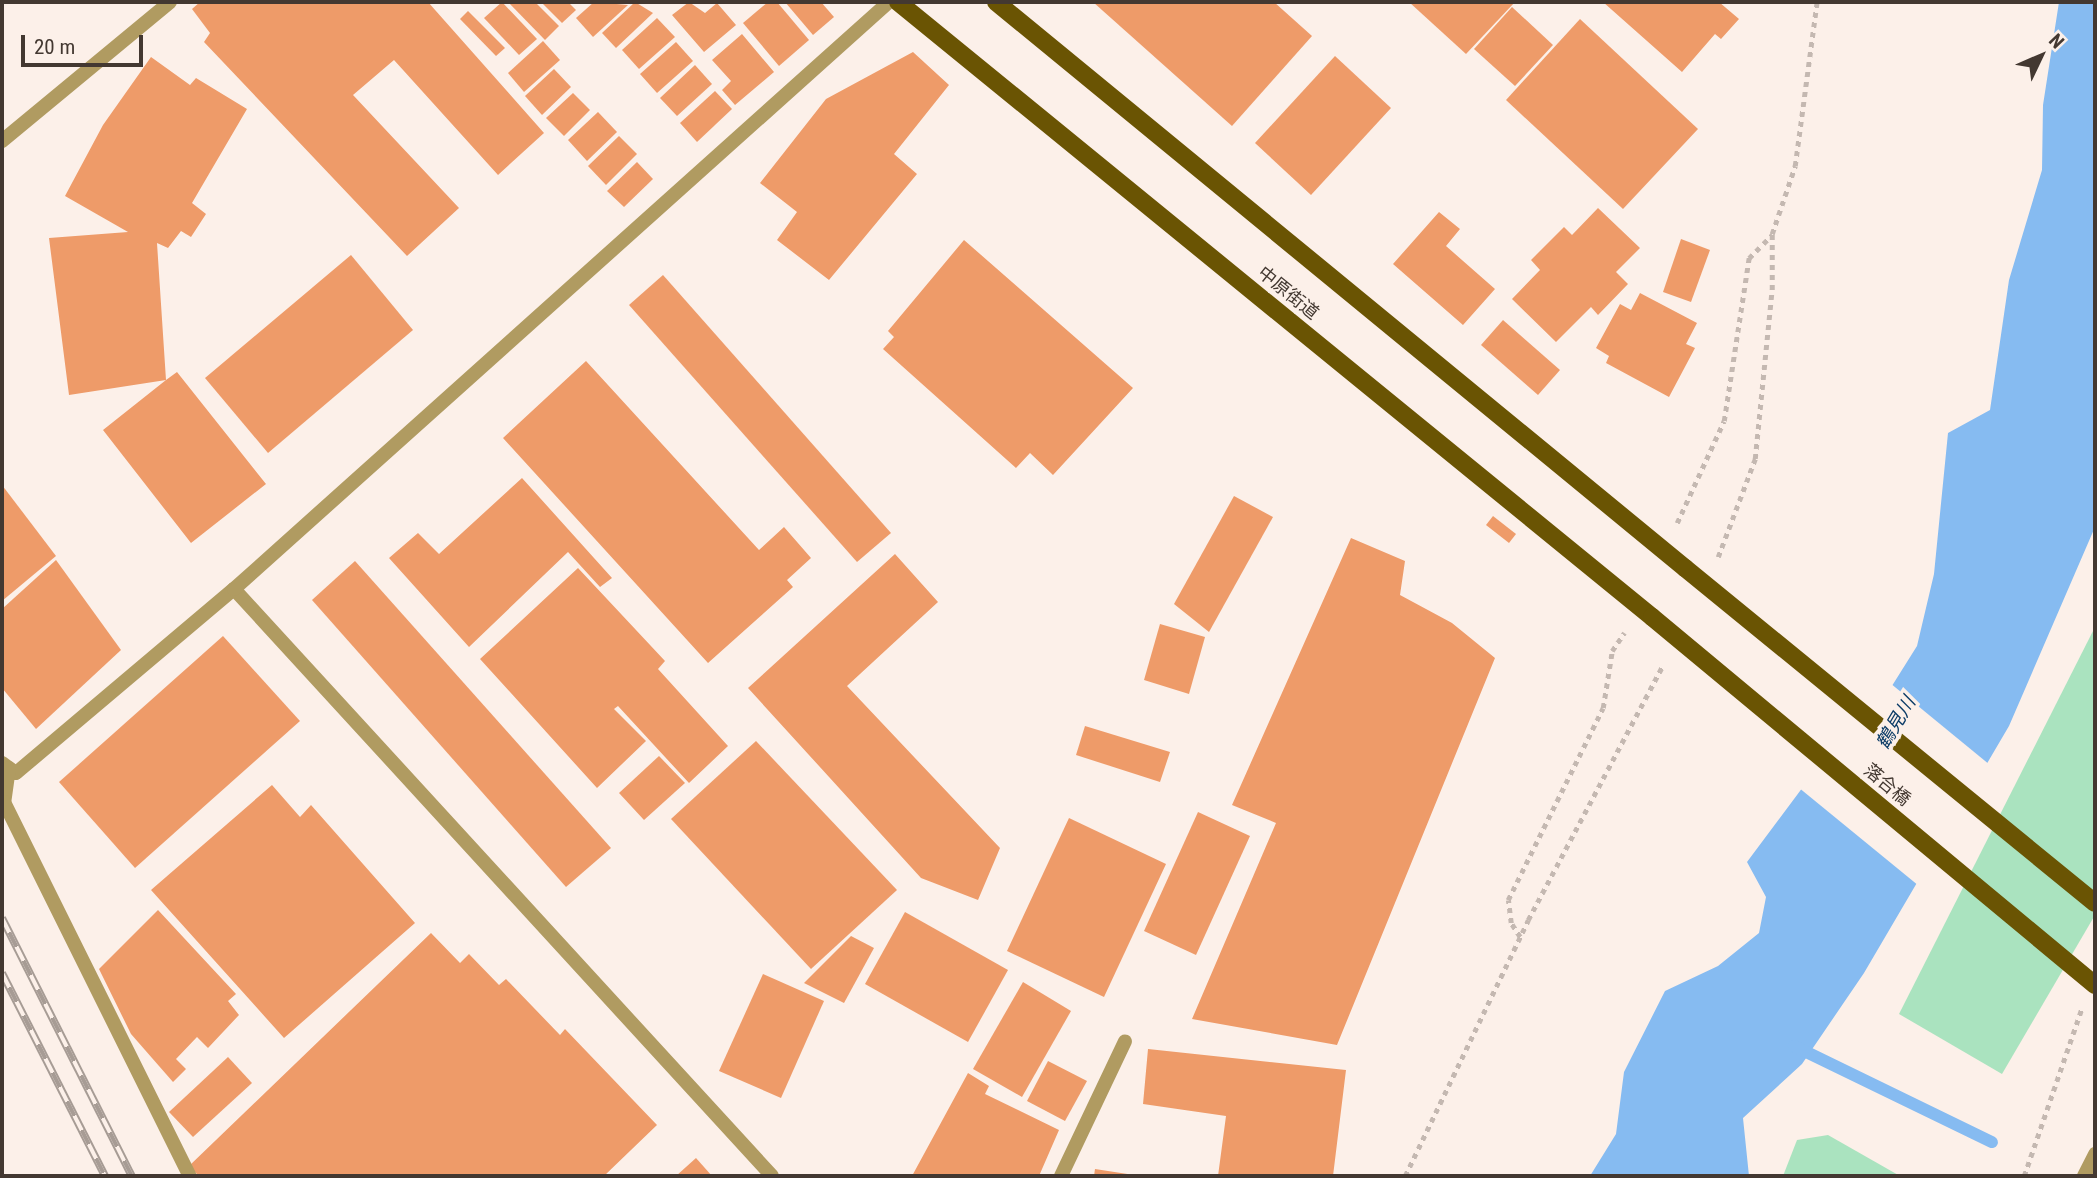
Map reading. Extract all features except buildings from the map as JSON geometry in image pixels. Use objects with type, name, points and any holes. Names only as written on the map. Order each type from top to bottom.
[{"type":"main road","name":"中原街道","points":[[898,2],[1652,617]]},
{"type":"main road","points":[[996,2],[2095,903]]},
{"type":"main road","name":"落合橋","points":[[1652,617],[2095,985]]},
{"type":"street","points":[[2,141],[170,2]]},
{"type":"street","points":[[6,766],[16,773],[234,589],[889,2]]},
{"type":"street","points":[[234,589],[772,1176]]},
{"type":"street","points":[[6,766],[4,802],[190,1176]]},
{"type":"street","points":[[1061,1176],[1125,1041],[1061,1176]]},
{"type":"street","points":[[2084,1176],[2095,1154]]},
{"type":"path","points":[[1677,523],[1724,421],[1749,258],[1772,234]]},
{"type":"path","points":[[1520,937],[1511,923],[1508,900],[1603,708],[1612,651],[1626,629]]},
{"type":"path","points":[[2024,1176],[2083,1006]]},
{"type":"green space","points":[[2095,627],[2095,915],[2002,1074],[1899,1014]]},
{"type":"green space","points":[[1828,1135],[1900,1176],[1783,1176],[1797,1140]]},
{"type":"water","name":"鶴見川","points":[[2059,2],[2095,2],[2095,527],[2009,726],[1864,973],[1802,1064],[1743,1118],[1749,1176],[1590,1176],[1616,1134],[1624,1072],[1665,991],[1718,966],[1759,933],[1766,897],[1747,862],[1844,732],[1890,689],[1917,646],[1934,574],[1948,433],[1990,410],[2009,280],[2042,170],[2043,105]]},
{"type":"pier","points":[[1890,683],[1990,765],[1919,886],[1798,787],[1842,729]]},
{"type":"waterway","points":[[1794,1046],[1992,1142]]},
{"type":"railway","points":[[2,918],[132,1176]]},
{"type":"railway","points":[[2,973],[105,1176]]}]
